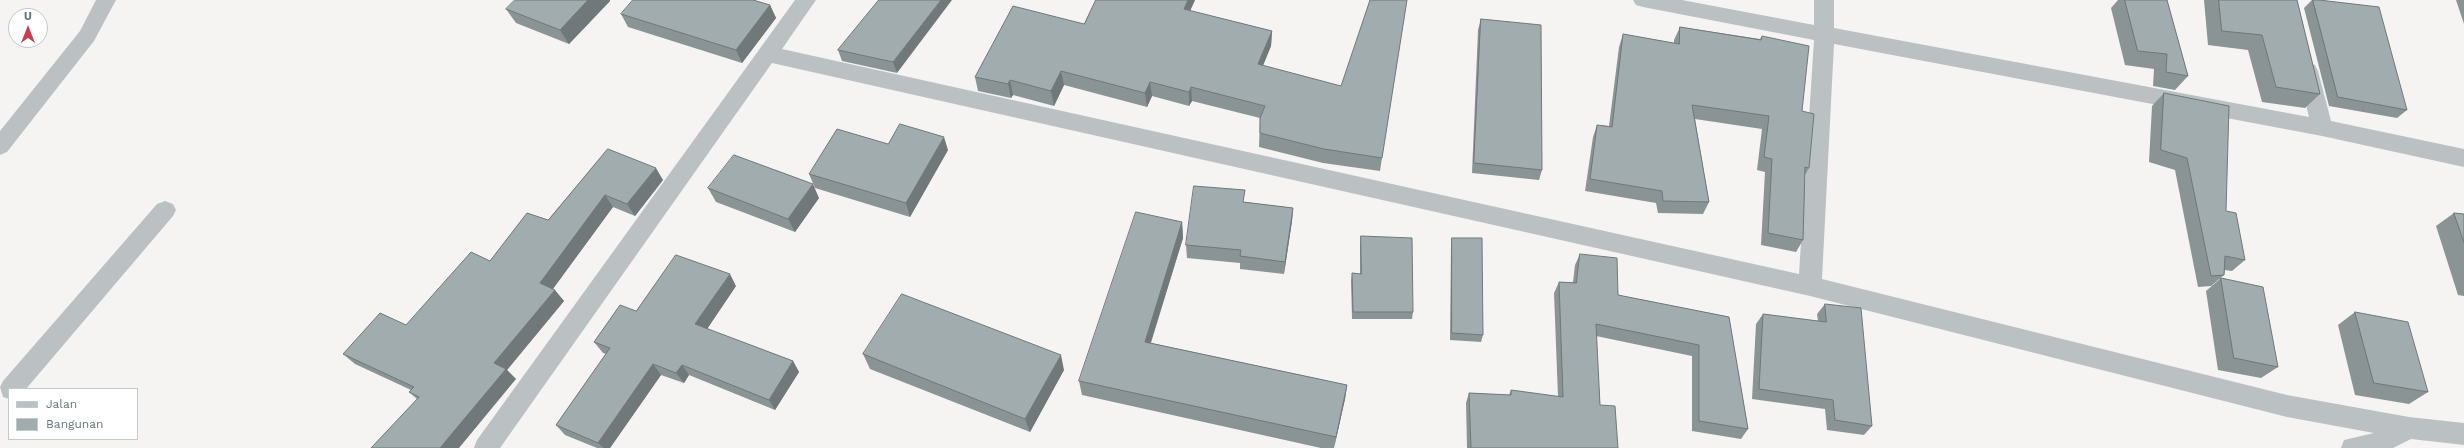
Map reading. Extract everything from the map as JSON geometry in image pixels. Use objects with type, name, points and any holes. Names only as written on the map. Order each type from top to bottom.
[{"type":"street","points":[[0,146],[87,36],[106,0]]},
{"type":"street","points":[[1643,0],[2322,128],[2464,158]]},
{"type":"street","points":[[1810,286],[1824,35],[1824,0]]},
{"type":"street","points":[[486,448],[768,54],[804,1]]},
{"type":"street","points":[[2304,53],[2322,128]]},
{"type":"street","points":[[768,54],[1810,286],[2287,406],[2409,428],[2464,434]]},
{"type":"street","points":[[12,388],[165,210]]},
{"type":"street","points":[[0,401],[8,392]]},
{"type":"street","points":[[2353,448],[2376,444],[2409,428]]},
{"type":"building","points":[[515,0],[588,0],[560,30],[506,9]]},
{"type":"building","points":[[633,0],[753,0],[770,5],[736,50],[621,14]]},
{"type":"building","points":[[879,0],[941,0],[893,62],[838,50]]},
{"type":"building","points":[[1096,0],[1188,0],[1184,9],[1272,31],[1258,64],[1341,86],[1370,0],[1407,0],[1382,158],[1324,149],[1260,133],[1260,118],[1265,106],[1191,87],[1189,92],[1150,82],[1145,93],[1061,71],[1051,91],[1010,80],[1008,84],[975,77],[1013,6],[1084,24]]},
{"type":"building","points":[[2125,0],[2167,0],[2188,76],[2166,72],[2167,54],[2138,51]]},
{"type":"building","points":[[2219,0],[2297,0],[2320,94],[2276,87],[2262,35],[2222,31]]},
{"type":"building","points":[[2313,0],[2379,7],[2407,110],[2338,97]]},
{"type":"building","points":[[1481,19],[1541,25],[1542,170],[1474,163]]},
{"type":"building","points":[[1680,27],[1761,40],[1762,36],[1809,46],[1802,111],[1814,114],[1809,168],[1805,167],[1803,240],[1768,233],[1772,159],[1764,157],[1769,116],[1692,105],[1709,202],[1663,201],[1662,191],[1590,179],[1597,125],[1612,127],[1623,34],[1679,44]]},
{"type":"building","points":[[2164,93],[2229,106],[2226,211],[2236,213],[2245,260],[2225,256],[2224,275],[2211,276],[2187,158],[2161,150]]},
{"type":"building","points":[[900,124],[944,137],[906,203],[809,174],[837,129],[888,144]]},
{"type":"building","points":[[608,149],[656,168],[627,204],[605,195],[540,283],[555,290],[494,363],[506,369],[440,448],[371,448],[419,397],[409,392],[414,387],[343,354],[380,313],[406,325],[471,252],[490,261],[527,213],[548,220]]},
{"type":"building","points":[[734,155],[813,184],[788,219],[708,188]]},
{"type":"building","points":[[1194,186],[1245,190],[1243,202],[1293,208],[1285,262],[1240,256],[1241,250],[1186,245]]},
{"type":"building","points":[[1136,212],[1182,222],[1145,342],[1347,385],[1336,437],[1079,381]]},
{"type":"building","points":[[2454,213],[2464,214],[2464,242]]},
{"type":"building","points":[[1361,236],[1412,238],[1413,312],[1353,312],[1352,273],[1361,274]]},
{"type":"building","points":[[1452,238],[1482,238],[1483,335],[1452,333]]},
{"type":"building","points":[[1580,254],[1617,258],[1618,295],[1729,317],[1748,429],[1699,421],[1699,345],[1596,324],[1600,405],[1615,406],[1618,448],[1471,448],[1469,393],[1511,395],[1511,390],[1563,397],[1559,282],[1576,283]]},
{"type":"building","points":[[676,255],[730,274],[695,324],[793,361],[769,400],[682,365],[676,373],[653,364],[598,443],[556,425],[610,348],[594,342],[620,305],[636,311]]},
{"type":"building","points":[[2221,278],[2263,287],[2278,367],[2234,358]]},
{"type":"building","points":[[902,294],[1061,355],[1025,419],[863,354]]},
{"type":"building","points":[[1825,304],[1861,308],[1872,426],[1835,420],[1833,400],[1759,389],[1763,314],[1826,322]]},
{"type":"building","points":[[2355,312],[2408,322],[2428,392],[2374,383]]}]
